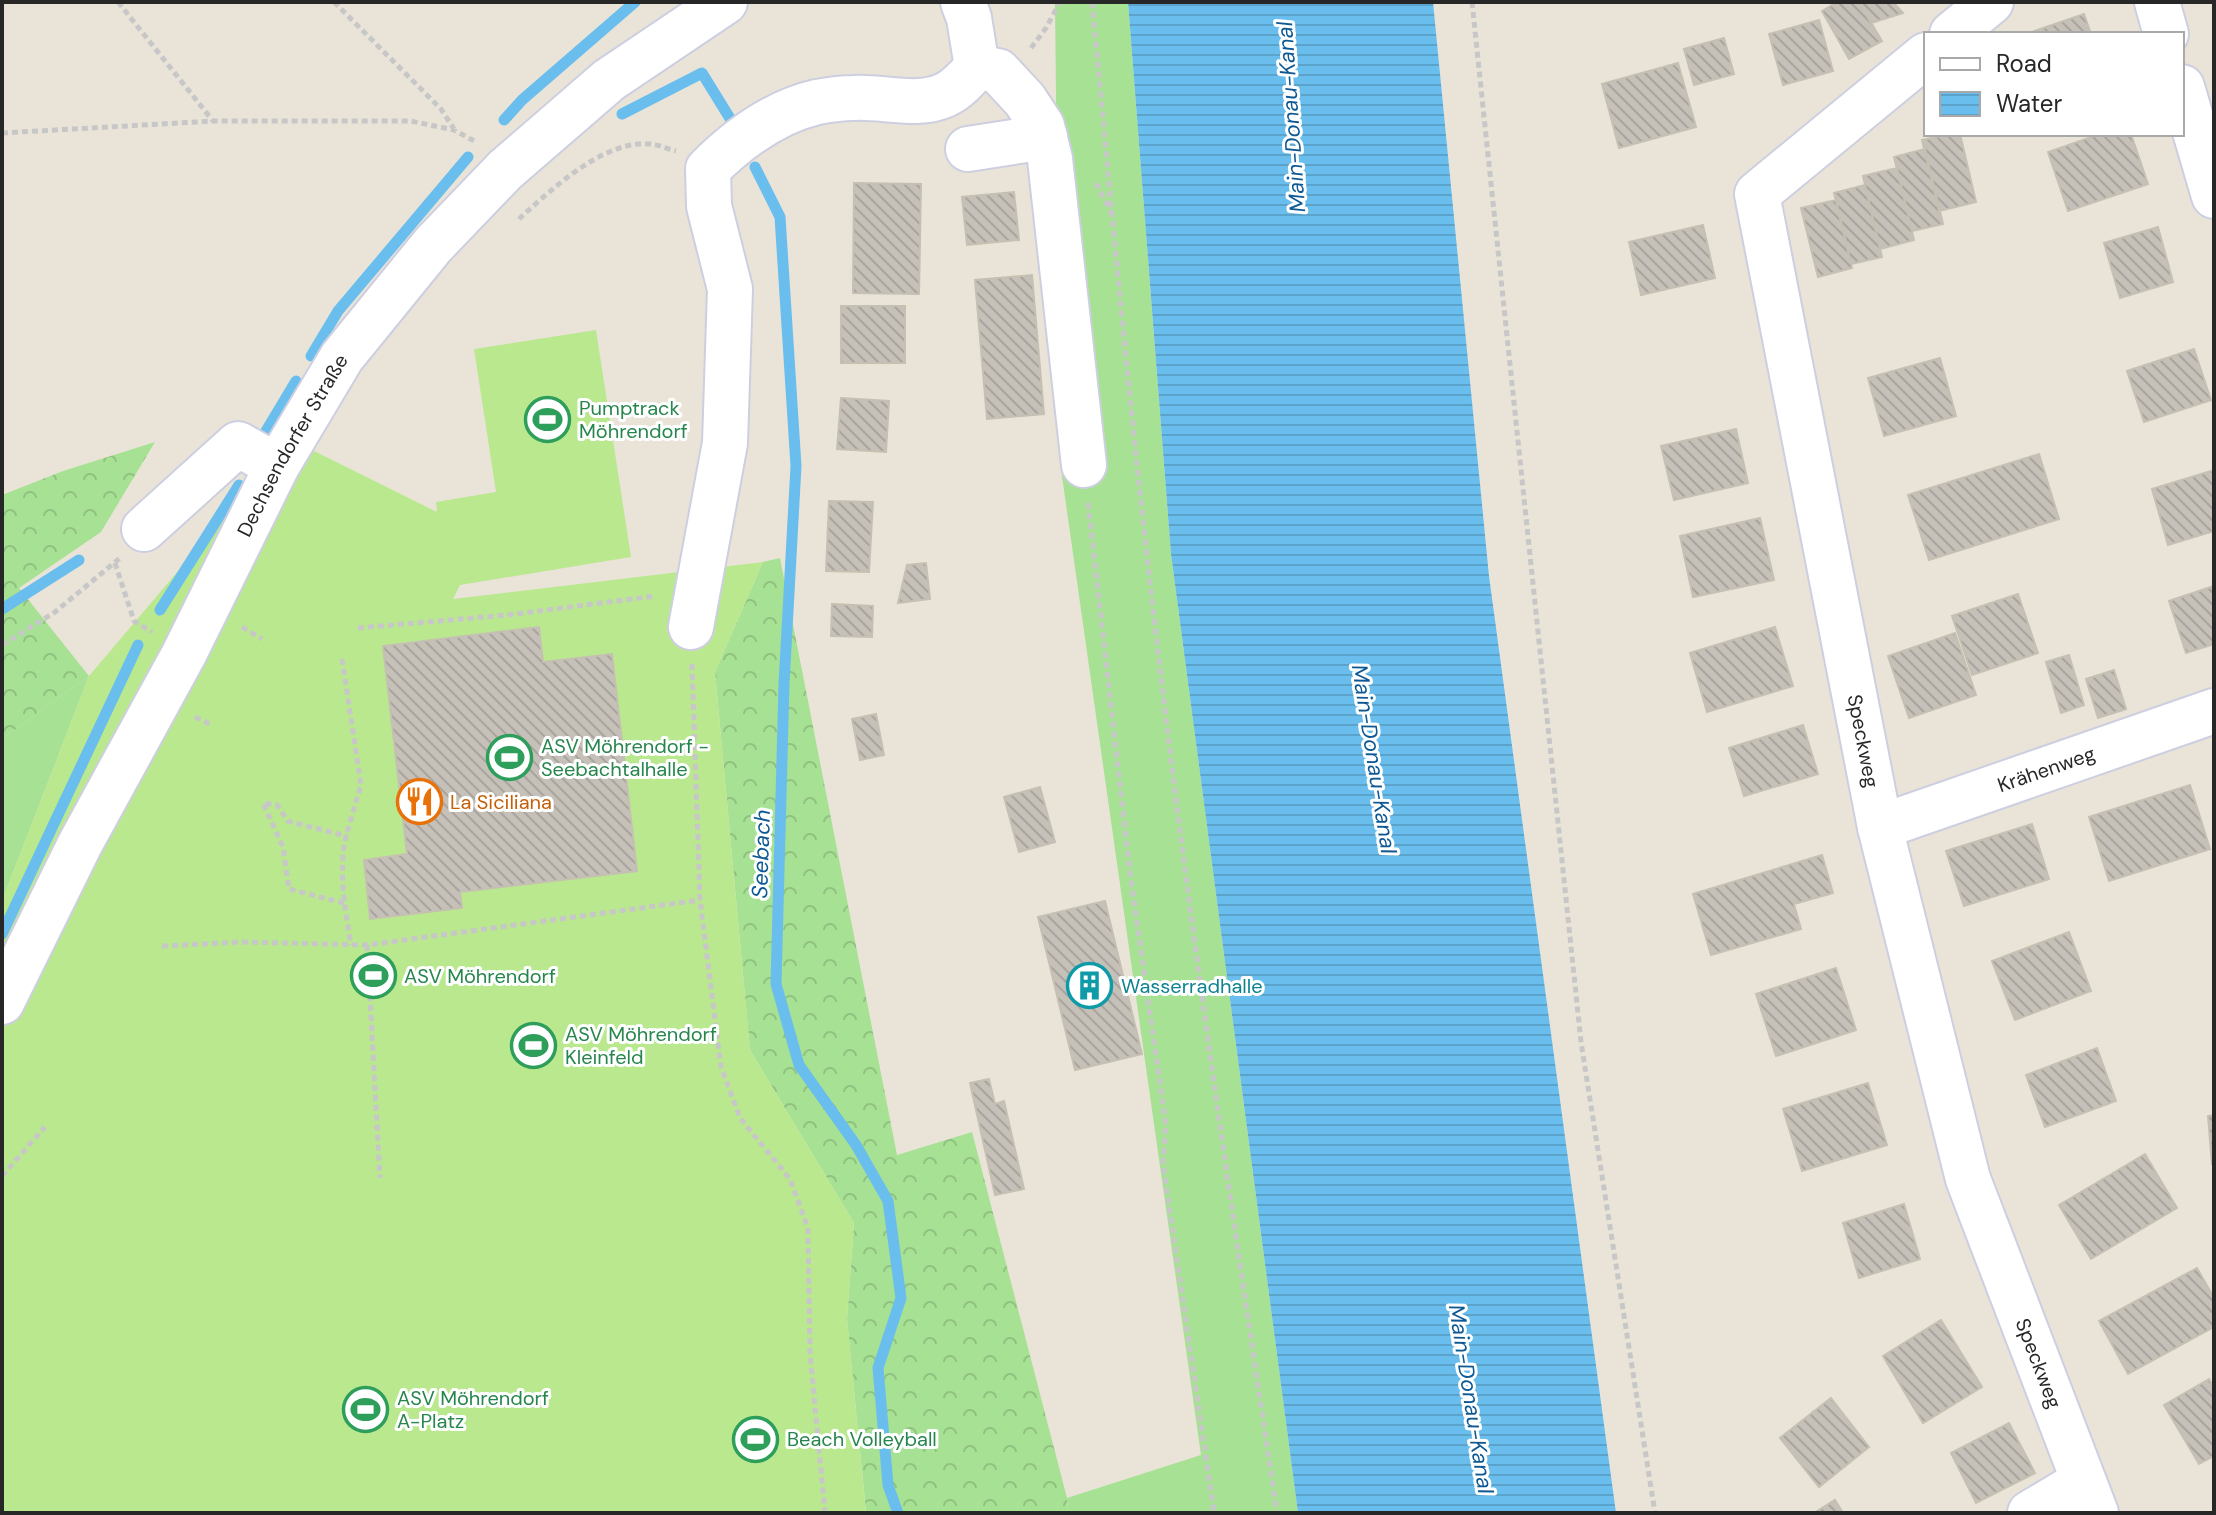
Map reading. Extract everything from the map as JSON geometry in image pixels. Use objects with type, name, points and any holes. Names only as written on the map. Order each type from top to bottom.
[{"type":"street","name":"Dechsendorfer Straße","points":[[2,1002],[80,844],[184,654],[277,466],[342,357],[433,245],[505,170],[609,80],[725,2]]},
{"type":"street","points":[[963,2],[988,69],[1025,100],[1042,126],[1045,137],[1084,465]]},
{"type":"street","points":[[1954,32],[1991,2]]},
{"type":"street","name":"Speckweg","points":[[1924,57],[1757,194],[1880,827],[1968,1179],[2089,1498],[2030,1513]]},
{"type":"street","points":[[694,609],[725,443],[730,289],[709,206],[732,148],[815,103],[854,97],[922,101],[945,95],[988,69]]},
{"type":"street","points":[[2184,94],[2214,196]]},
{"type":"street","points":[[968,149],[1045,137]]},
{"type":"street","points":[[144,529],[238,444],[277,466]]},
{"type":"street","name":"Krähenweg","points":[[1880,827],[2214,711]]},
{"type":"path","points":[[118,2],[214,121]]},
{"type":"path","points":[[334,2],[441,109],[454,130]]},
{"type":"path","points":[[988,69],[1015,62],[1030,49],[1060,2]]},
{"type":"path","points":[[1092,2],[1122,331],[1149,576],[1199,972],[1277,1513]]},
{"type":"path","points":[[1472,2],[1581,1042],[1655,1513]]},
{"type":"path","points":[[2,133],[214,121],[411,121],[454,130],[480,144],[505,170]]},
{"type":"path","points":[[515,222],[547,193],[587,164],[623,146],[652,144],[679,152],[732,148]]},
{"type":"path","points":[[1084,465],[1130,873],[1166,1125],[1163,1164],[1214,1513]]},
{"type":"path","points":[[2,645],[55,612],[115,563]]},
{"type":"path","points":[[358,628],[507,615],[694,609],[700,900],[721,1067],[740,1118],[790,1179],[808,1228],[810,1353],[825,1513]]},
{"type":"path","points":[[235,637],[248,614]]},
{"type":"path","points":[[241,626],[262,639]]},
{"type":"path","points":[[342,659],[361,785],[343,851],[344,903],[351,945]]},
{"type":"path","points":[[195,717],[212,725]]},
{"type":"path","points":[[344,903],[289,889],[283,847],[263,803],[277,805],[288,821],[346,836]]},
{"type":"path","points":[[162,946],[242,942],[367,945],[700,900]]},
{"type":"path","points":[[367,945],[380,1178]]},
{"type":"path","points":[[2,1176],[45,1127]]},
{"type":"green space","points":[[1055,2],[1128,2],[1171,554],[1298,1513],[1068,1513],[1067,1498],[1201,1455],[1060,462]]},
{"type":"green space","name":"ASV Möhrendorf","points":[[596,330],[631,557],[460,585],[453,599],[763,562],[715,672],[750,1050],[854,1223],[847,1319],[866,1513],[2,1513],[2,901],[89,676],[290,439],[437,512],[436,502],[496,492],[474,349]]},
{"type":"green space","points":[[155,442],[101,532],[19,588],[89,676],[2,739],[2,495],[63,471]]},
{"type":"green space","points":[[780,558],[897,1155],[972,1132],[1067,1498],[1068,1513],[866,1511],[847,1319],[854,1223],[750,1050],[715,672],[763,562]]},
{"type":"green space","points":[[89,676],[2,901],[2,739]]},
{"type":"water","name":"Main-Donau-Kanal","points":[[1128,2],[1433,2],[1489,576],[1616,1513],[1298,1513],[1171,554]]},
{"type":"building","points":[[1837,2],[1859,2],[1882,41],[1849,59],[1822,11]]},
{"type":"building","points":[[1859,2],[1893,2],[1903,13],[1871,23]]},
{"type":"building","points":[[2084,14],[2090,32],[2032,32]]},
{"type":"building","points":[[1819,20],[1833,71],[1783,85],[1769,34]]},
{"type":"building","points":[[1724,38],[1734,74],[1694,85],[1684,49]]},
{"type":"building","points":[[1678,63],[1696,127],[1619,148],[1602,84]]},
{"type":"building","points":[[1960,136],[1976,202],[1939,211],[1922,140]]},
{"type":"building","points":[[2094,136],[2132,136],[2148,184],[2068,211],[2048,152]]},
{"type":"building","points":[[1925,149],[1943,224],[1912,231],[1894,157]]},
{"type":"building","points":[[1897,168],[1914,240],[1880,249],[1863,176]]},
{"type":"building","points":[[854,183],[921,184],[919,294],[853,293]]},
{"type":"building","points":[[1865,185],[1882,257],[1851,264],[1834,193]]},
{"type":"building","points":[[1014,192],[1019,240],[967,245],[962,197]]},
{"type":"building","points":[[1836,200],[1852,268],[1818,277],[1801,208]]},
{"type":"building","points":[[1703,225],[1715,278],[1641,295],[1629,242]]},
{"type":"building","points":[[2158,227],[2173,282],[2120,298],[2104,243]]},
{"type":"building","points":[[1032,275],[1044,414],[987,419],[975,280]]},
{"type":"building","points":[[841,306],[905,306],[905,363],[841,363]]},
{"type":"building","points":[[2194,349],[2211,400],[2144,422],[2127,371]]},
{"type":"building","points":[[1940,358],[1956,416],[1884,436],[1868,378]]},
{"type":"building","points":[[841,398],[889,401],[886,452],[837,449]]},
{"type":"building","points":[[1736,429],[1748,483],[1674,500],[1661,446]]},
{"type":"building","points":[[2039,454],[2059,519],[1929,560],[1908,495]]},
{"type":"building","points":[[2214,470],[2214,531],[2168,545],[2152,489]]},
{"type":"building","points":[[829,501],[873,502],[869,572],[826,571]]},
{"type":"building","points":[[1760,518],[1774,580],[1693,597],[1680,536]]},
{"type":"building","points":[[926,563],[930,599],[898,603],[907,565]]},
{"type":"building","points":[[2214,586],[2214,644],[2186,653],[2169,601]]},
{"type":"building","points":[[2018,594],[2038,653],[1972,675],[1952,616]]},
{"type":"building","points":[[832,604],[873,606],[872,637],[831,636]]},
{"type":"building","name":"ASV Möhrendorf - Seebachtalhalle","points":[[539,627],[543,662],[612,654],[637,871],[460,892],[462,908],[370,919],[364,860],[407,854],[383,646]]},
{"type":"building","points":[[1775,627],[1793,686],[1707,712],[1690,653]]},
{"type":"building","points":[[1955,633],[1976,695],[1909,718],[1888,656]]},
{"type":"building","points":[[2069,655],[2084,705],[2061,713],[2046,662]]},
{"type":"building","points":[[2114,670],[2126,709],[2098,718],[2086,679]]},
{"type":"building","points":[[876,714],[884,755],[860,760],[852,719]]},
{"type":"building","points":[[1803,725],[1818,774],[1744,796],[1729,748]]},
{"type":"building","points":[[2190,785],[2210,849],[2109,881],[2089,817]]},
{"type":"building","points":[[1040,787],[1055,842],[1019,852],[1004,797]]},
{"type":"building","points":[[2032,824],[2049,879],[1964,906],[1946,851]]},
{"type":"building","points":[[1822,855],[1833,893],[1794,904],[1801,929],[1711,955],[1693,894]]},
{"type":"building","name":"Wasserradhalle","points":[[1105,901],[1142,1054],[1075,1070],[1038,917]]},
{"type":"building","points":[[2069,932],[2091,991],[2015,1020],[1992,961]]},
{"type":"building","points":[[1836,968],[1856,1030],[1776,1056],[1756,994]]},
{"type":"building","points":[[2097,1048],[2116,1101],[2045,1127],[2026,1075]]},
{"type":"building","points":[[989,1079],[995,1104],[1004,1101],[1024,1189],[995,1195],[970,1083]]},
{"type":"building","points":[[1868,1083],[1887,1145],[1802,1171],[1783,1109]]},
{"type":"building","points":[[2214,1115],[2214,1164],[2212,1164],[2208,1116]]},
{"type":"building","points":[[2145,1154],[2177,1208],[2091,1259],[2059,1205]]},
{"type":"building","points":[[1904,1204],[1920,1259],[1859,1278],[1843,1223]]},
{"type":"building","points":[[2197,1268],[2214,1298],[2214,1327],[2128,1374],[2099,1321]]},
{"type":"building","points":[[1941,1320],[1982,1387],[1923,1423],[1883,1356]]},
{"type":"building","points":[[2209,1379],[2214,1388],[2214,1456],[2199,1464],[2164,1405]]},
{"type":"building","points":[[1831,1398],[1869,1447],[1819,1487],[1780,1438]]},
{"type":"building","points":[[2009,1423],[2035,1473],[1976,1503],[1951,1453]]},
{"type":"building","points":[[1835,1500],[1843,1513],[1814,1513]]},
{"type":"waterway","points":[[504,120],[522,100],[635,2]]},
{"type":"waterway","points":[[622,114],[702,73],[731,120]]},
{"type":"waterway","points":[[311,356],[338,311],[468,157]]},
{"type":"waterway","name":"Seebach","points":[[755,167],[780,217],[796,466],[784,684],[776,984],[799,1065],[856,1145],[888,1201],[901,1298],[878,1368],[888,1485],[898,1513]]},
{"type":"waterway","points":[[266,431],[296,381]]},
{"type":"waterway","points":[[160,610],[239,485]]},
{"type":"waterway","points":[[2,609],[79,560]]},
{"type":"waterway","points":[[2,934],[138,645]]},
{"type":"place","name":"Pumptrack Möhrendorf","points":[[548,420]]},
{"type":"place","name":"ASV Möhrendorf - Seebachtalhalle","points":[[510,758]]},
{"type":"place","name":"La Siciliana","points":[[419,802]]},
{"type":"place","name":"ASV Möhrendorf","points":[[373,976]]},
{"type":"place","name":"Wasserradhalle","points":[[1090,986]]},
{"type":"place","name":"ASV Möhrendorf Kleinfeld","points":[[534,1045]]},
{"type":"place","name":"ASV Möhrendorf A-Platz","points":[[366,1410]]},
{"type":"place","name":"Beach Volleyball","points":[[756,1439]]}]
